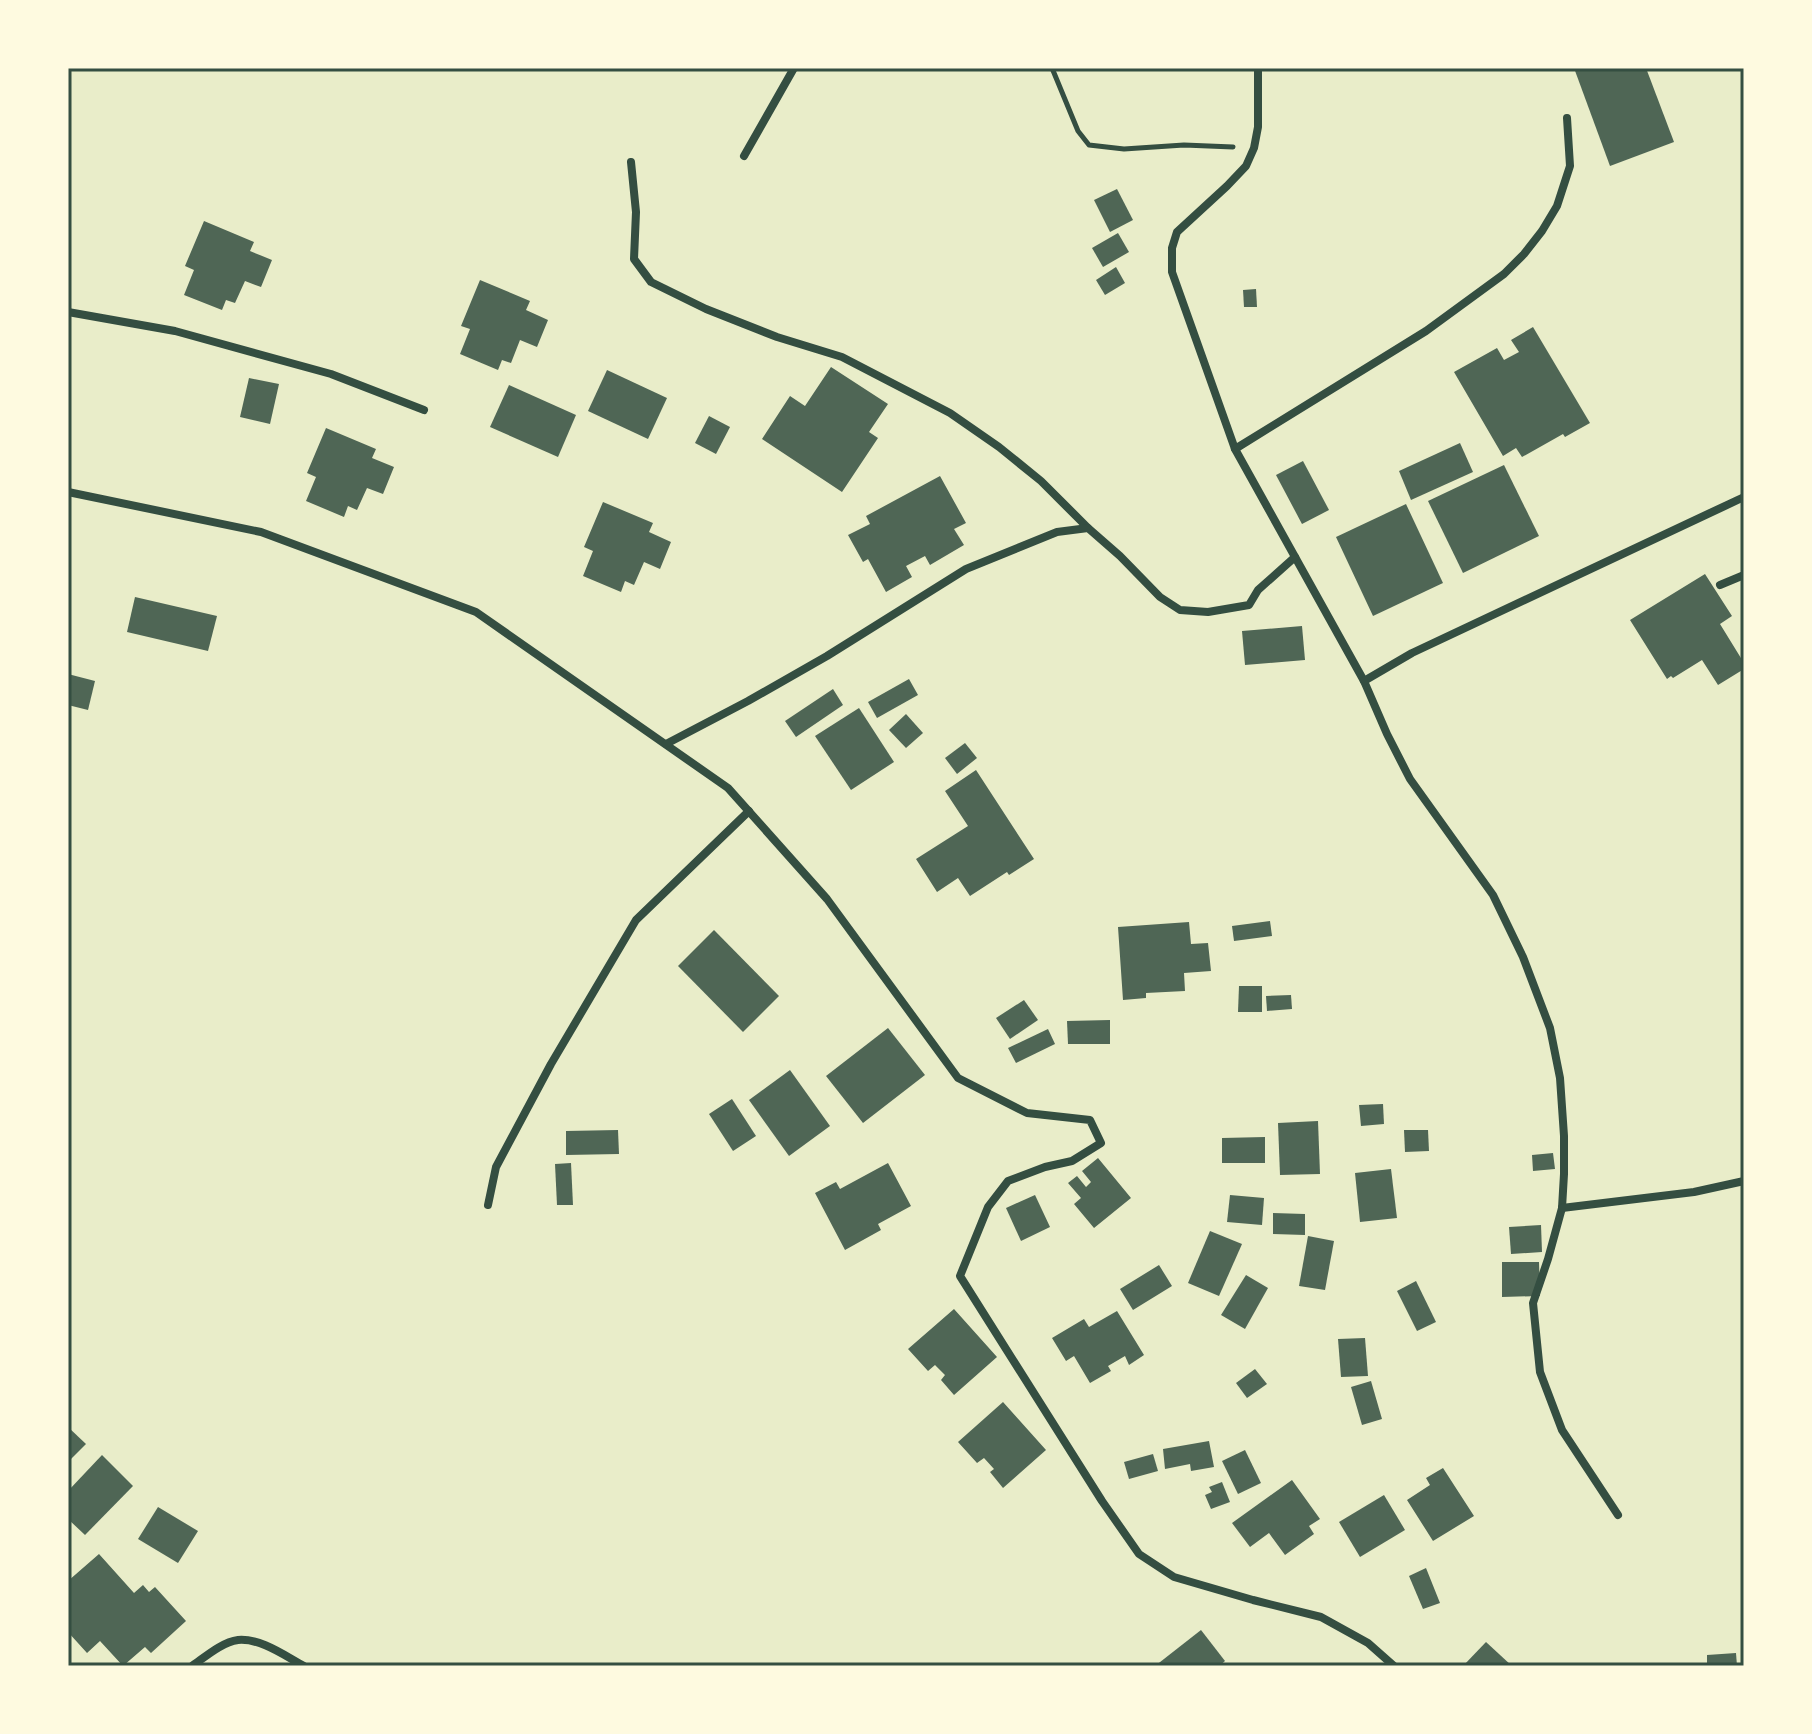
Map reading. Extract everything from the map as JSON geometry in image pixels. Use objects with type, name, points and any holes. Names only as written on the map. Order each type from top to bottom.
[{"type":"street","points":[[744,156],[794,68]]},
{"type":"street","points":[[1258,68],[1258,127],[1254,148],[1246,166],[1177,232],[1172,248],[1172,272],[1235,449],[1364,681],[1410,779],[1493,895],[1523,957],[1550,1028],[1560,1078],[1564,1136],[1562,1208],[1533,1303],[1540,1372],[1562,1430],[1618,1515]]},
{"type":"street","points":[[1235,449],[1426,331],[1504,274],[1542,231],[1557,206],[1570,166],[1567,118]]},
{"type":"street","points":[[631,162],[636,212],[634,259],[651,282],[706,309],[777,337],[842,357],[950,413],[1041,481],[1160,597],[1180,610],[1208,612],[1249,605],[1258,590],[1295,557]]},
{"type":"street","points":[[68,312],[175,331],[331,374],[424,410]]},
{"type":"street","points":[[68,492],[261,532],[476,612],[728,788],[827,899],[958,1078],[1027,1113],[1090,1120],[1101,1143],[1072,1161],[1008,1181],[988,1207],[960,1276],[1102,1501],[1139,1554],[1174,1577],[1321,1617],[1368,1643],[1394,1666]]},
{"type":"street","points":[[1364,681],[1412,653],[1744,497]]},
{"type":"street","points":[[666,744],[827,656],[966,569],[1057,532],[1088,528]]},
{"type":"street","points":[[1720,585],[1744,575]]},
{"type":"street","points":[[488,1205],[496,1167],[551,1064],[636,920],[749,811]]},
{"type":"street","points":[[1562,1208],[1694,1192],[1744,1181]]},
{"type":"street","points":[[192,1666],[236,1640],[257,1642],[304,1666]]},
{"type":"path","points":[[1052,68],[1078,131],[1089,145],[1124,149],[1184,145],[1254,148]]},
{"type":"building","points":[[1574,68],[1646,68],[1674,142],[1610,166]]},
{"type":"building","points":[[1117,189],[1133,220],[1110,232],[1094,200]]},
{"type":"building","points":[[204,221],[254,242],[250,251],[272,260],[261,287],[245,281],[235,303],[226,300],[222,310],[184,295],[194,270],[185,266]]},
{"type":"building","points":[[1118,233],[1129,252],[1103,267],[1092,248]]},
{"type":"building","points":[[1116,267],[1125,283],[1105,295],[1096,280]]},
{"type":"building","points":[[480,280],[530,301],[526,310],[548,320],[537,347],[520,340],[511,363],[502,360],[498,370],[460,354],[470,329],[461,326]]},
{"type":"building","points":[[1256,289],[1257,307],[1244,307],[1243,290]]},
{"type":"building","points":[[1533,327],[1590,423],[1522,457],[1516,448],[1503,456],[1454,372],[1497,348],[1504,360],[1519,352],[1511,340]]},
{"type":"building","points":[[831,367],[888,404],[869,432],[878,438],[842,492],[762,439],[790,396],[805,406]]},
{"type":"building","points":[[607,370],[667,398],[648,439],[588,411]]},
{"type":"building","points":[[249,378],[279,384],[270,424],[240,417]]},
{"type":"building","points":[[509,385],[576,415],[558,457],[490,427]]},
{"type":"building","points":[[709,416],[730,427],[716,454],[695,443]]},
{"type":"building","points":[[326,428],[376,449],[372,458],[394,467],[383,494],[367,488],[357,510],[348,506],[344,517],[306,501],[316,477],[307,473]]},
{"type":"building","points":[[1460,443],[1473,472],[1411,500],[1399,471]]},
{"type":"building","points":[[1303,461],[1329,510],[1302,524],[1276,475]]},
{"type":"building","points":[[1504,465],[1539,536],[1463,573],[1428,501]]},
{"type":"building","points":[[940,476],[966,523],[954,529],[964,545],[930,565],[925,556],[906,566],[912,577],[886,592],[868,559],[863,562],[848,535],[870,524],[866,516]]},
{"type":"building","points":[[603,502],[653,523],[649,532],[671,542],[660,569],[644,562],[634,585],[625,581],[621,592],[583,576],[593,551],[584,547]]},
{"type":"building","points":[[1406,504],[1443,583],[1373,616],[1336,537]]},
{"type":"building","points":[[1705,574],[1732,616],[1720,624],[1744,663],[1744,669],[1718,685],[1702,660],[1667,679],[1630,620]]},
{"type":"building","points":[[135,597],[217,616],[208,651],[127,632]]},
{"type":"building","points":[[1302,626],[1305,660],[1245,665],[1242,631]]},
{"type":"building","points":[[68,674],[95,681],[88,710],[68,705]]},
{"type":"building","points":[[909,679],[918,695],[877,718],[868,702]]},
{"type":"building","points":[[833,689],[843,705],[796,737],[785,721]]},
{"type":"building","points":[[859,708],[894,762],[851,790],[815,736]]},
{"type":"building","points":[[906,714],[923,733],[906,748],[889,730]]},
{"type":"building","points":[[965,743],[977,758],[957,774],[945,758]]},
{"type":"building","points":[[976,770],[1034,859],[970,896],[958,878],[937,892],[916,859],[968,826],[945,791]]},
{"type":"building","points":[[1270,921],[1272,936],[1234,941],[1232,926]]},
{"type":"building","points":[[1189,922],[1191,944],[1208,943],[1211,971],[1184,973],[1185,991],[1146,993],[1146,998],[1123,1000],[1118,927]]},
{"type":"building","points":[[714,930],[779,996],[743,1032],[678,966]]},
{"type":"building","points":[[1239,986],[1262,986],[1262,1012],[1238,1012]]},
{"type":"building","points":[[1291,995],[1292,1009],[1267,1011],[1266,996]]},
{"type":"building","points":[[1024,1000],[1038,1020],[1010,1039],[996,1018]]},
{"type":"building","points":[[1110,1020],[1110,1044],[1068,1044],[1067,1021]]},
{"type":"building","points":[[888,1028],[925,1075],[863,1123],[826,1076]]},
{"type":"building","points":[[1048,1029],[1055,1044],[1016,1063],[1008,1048]]},
{"type":"building","points":[[790,1070],[830,1126],[789,1156],[749,1100]]},
{"type":"building","points":[[732,1099],[756,1136],[733,1151],[709,1114]]},
{"type":"building","points":[[1383,1104],[1384,1124],[1361,1126],[1359,1105]]},
{"type":"building","points":[[1318,1121],[1320,1174],[1280,1175],[1278,1123]]},
{"type":"building","points":[[618,1130],[619,1154],[566,1155],[566,1131]]},
{"type":"building","points":[[1404,1130],[1428,1130],[1429,1151],[1405,1152]]},
{"type":"building","points":[[1265,1137],[1265,1163],[1222,1163],[1222,1138]]},
{"type":"building","points":[[1553,1153],[1555,1169],[1533,1171],[1532,1155]]},
{"type":"building","points":[[1098,1158],[1131,1198],[1094,1228],[1074,1204],[1081,1198],[1068,1183],[1077,1176],[1086,1187],[1091,1182],[1082,1171]]},
{"type":"building","points":[[571,1163],[573,1205],[557,1205],[555,1164]]},
{"type":"building","points":[[888,1163],[911,1206],[878,1224],[881,1230],[845,1250],[815,1193],[836,1182],[840,1189]]},
{"type":"building","points":[[1391,1169],[1397,1218],[1360,1222],[1355,1173]]},
{"type":"building","points":[[1035,1195],[1050,1227],[1021,1241],[1006,1208]]},
{"type":"building","points":[[1230,1195],[1264,1198],[1262,1225],[1227,1222]]},
{"type":"building","points":[[1273,1213],[1305,1214],[1305,1235],[1273,1234]]},
{"type":"building","points":[[1541,1225],[1542,1252],[1511,1254],[1509,1227]]},
{"type":"building","points":[[1210,1231],[1242,1244],[1219,1296],[1188,1283]]},
{"type":"building","points":[[1308,1236],[1334,1241],[1325,1290],[1299,1286]]},
{"type":"building","points":[[1502,1262],[1539,1262],[1540,1296],[1502,1297]]},
{"type":"building","points":[[1159,1265],[1172,1286],[1133,1310],[1120,1289]]},
{"type":"building","points":[[1246,1275],[1268,1288],[1245,1329],[1221,1315]]},
{"type":"building","points":[[1416,1281],[1436,1322],[1417,1331],[1397,1291]]},
{"type":"building","points":[[954,1309],[997,1357],[954,1395],[941,1380],[945,1375],[935,1365],[928,1371],[908,1349]]},
{"type":"building","points":[[1117,1311],[1144,1355],[1129,1365],[1125,1356],[1108,1366],[1111,1371],[1090,1383],[1074,1356],[1066,1361],[1052,1338],[1084,1319],[1089,1327]]},
{"type":"building","points":[[1365,1338],[1368,1376],[1341,1377],[1338,1339]]},
{"type":"building","points":[[1255,1369],[1267,1384],[1247,1398],[1236,1383]]},
{"type":"building","points":[[1371,1381],[1382,1419],[1362,1425],[1351,1387]]},
{"type":"building","points":[[1003,1402],[1046,1450],[1003,1488],[990,1472],[994,1469],[984,1458],[977,1463],[958,1442]]},
{"type":"building","points":[[68,1427],[86,1444],[68,1462]]},
{"type":"building","points":[[1209,1441],[1214,1467],[1191,1471],[1190,1464],[1165,1469],[1163,1449]]},
{"type":"building","points":[[1245,1450],[1261,1483],[1238,1494],[1222,1461]]},
{"type":"building","points":[[1153,1454],[1158,1471],[1129,1479],[1124,1462]]},
{"type":"building","points":[[102,1455],[133,1486],[85,1535],[68,1519],[68,1491]]},
{"type":"building","points":[[1443,1468],[1474,1516],[1433,1541],[1407,1500],[1430,1485],[1426,1478]]},
{"type":"building","points":[[1292,1480],[1320,1519],[1309,1526],[1314,1534],[1285,1555],[1269,1533],[1250,1547],[1232,1523]]},
{"type":"building","points":[[1222,1482],[1230,1502],[1211,1509],[1205,1495],[1212,1492],[1209,1487]]},
{"type":"building","points":[[1384,1495],[1405,1530],[1360,1557],[1339,1522]]},
{"type":"building","points":[[158,1507],[198,1531],[178,1563],[138,1539]]},
{"type":"building","points":[[99,1554],[134,1593],[143,1585],[149,1592],[155,1587],[186,1621],[151,1653],[145,1647],[123,1666],[100,1641],[87,1653],[68,1632],[68,1599],[71,1597],[68,1581]]},
{"type":"building","points":[[1426,1568],[1440,1603],[1423,1609],[1409,1576]]},
{"type":"building","points":[[1201,1630],[1225,1661],[1219,1666],[1155,1666]]},
{"type":"building","points":[[1486,1642],[1512,1666],[1463,1666]]},
{"type":"building","points":[[1736,1653],[1737,1666],[1707,1666],[1707,1655]]}]
